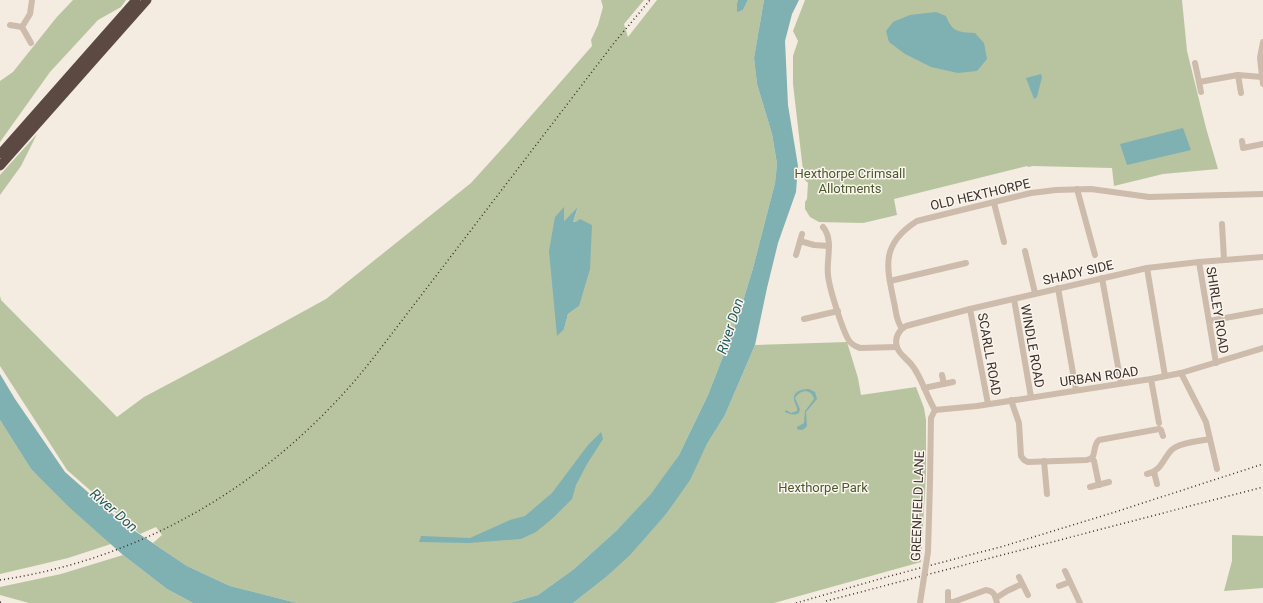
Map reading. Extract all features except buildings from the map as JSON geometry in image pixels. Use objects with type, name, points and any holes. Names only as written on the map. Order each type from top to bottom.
[{"type":"highway","points":[[0,154],[136,0]]},
{"type":"highway","points":[[0,166],[147,0]]},
{"type":"street","points":[[22,27],[30,14],[32,0]]},
{"type":"street","points":[[10,25],[22,27]]},
{"type":"street","points":[[22,27],[31,43]]},
{"type":"street","points":[[1263,42],[1260,58],[1263,84]]},
{"type":"street","points":[[1195,63],[1201,92]]},
{"type":"street","points":[[1199,82],[1238,75],[1262,77]]},
{"type":"street","points":[[1238,75],[1241,93]]},
{"type":"street","points":[[1242,140],[1243,148],[1263,144]]},
{"type":"street","points":[[1077,189],[1095,255]]},
{"type":"street","name":"OLD HEXTHORPE","points":[[902,328],[898,322],[890,281],[888,269],[889,254],[901,232],[924,218],[1041,192],[1077,189],[1149,197],[1263,194]]},
{"type":"street","points":[[994,203],[1004,242]]},
{"type":"street","points":[[1222,224],[1224,259]]},
{"type":"street","points":[[822,227],[827,232],[829,246],[828,275],[838,311],[849,341],[855,347],[860,348],[897,347]]},
{"type":"street","points":[[796,256],[801,238],[814,245],[829,246]]},
{"type":"street","points":[[1025,251],[1035,293]]},
{"type":"street","name":"SHADY SIDE","points":[[902,328],[910,324],[1035,293],[1147,268],[1224,259],[1263,257]]},
{"type":"street","name":"SHIRLEY ROAD","points":[[1199,262],[1216,363]]},
{"type":"street","points":[[890,281],[966,263]]},
{"type":"street","points":[[1147,268],[1165,376]]},
{"type":"street","points":[[1102,278],[1121,383]]},
{"type":"street","points":[[1058,288],[1076,390]]},
{"type":"street","name":"WINDLE ROAD","points":[[1014,299],[1031,397]]},
{"type":"street","name":"SCARLL ROAD","points":[[970,309],[988,404]]},
{"type":"street","points":[[804,319],[838,311]]},
{"type":"street","points":[[1208,320],[1263,311]]},
{"type":"street","points":[[902,328],[896,339],[897,347],[912,366],[935,410]]},
{"type":"street","name":"URBAN ROAD","points":[[935,410],[988,404],[1151,379],[1181,373],[1263,348]]},
{"type":"street","points":[[1181,373],[1206,422],[1217,469]]},
{"type":"street","points":[[942,375],[944,384]]},
{"type":"street","points":[[1151,379],[1160,423]]},
{"type":"street","points":[[924,388],[953,382]]},
{"type":"street","points":[[1011,400],[1019,423],[1022,458],[1028,462],[1087,460],[1092,458],[1095,453],[1095,445],[1099,440],[1160,429],[1163,436]]},
{"type":"street","name":"GREENFIELD LANE","points":[[920,603],[928,552],[930,418],[935,410]]},
{"type":"street","points":[[1147,474],[1154,472],[1176,446],[1210,439]]},
{"type":"street","points":[[1092,458],[1094,460],[1100,485]]},
{"type":"street","points":[[1044,461],[1047,494]]},
{"type":"street","points":[[1154,472],[1158,484]]},
{"type":"street","points":[[1090,487],[1109,482]]},
{"type":"street","points":[[1065,571],[1079,603]]},
{"type":"street","points":[[1019,577],[1028,595]]},
{"type":"street","points":[[1059,586],[1070,582]]},
{"type":"street","points":[[948,592],[948,602],[953,602],[986,590],[994,593],[996,600],[1007,591],[1022,584]]},
{"type":"green space","points":[[73,0],[126,0],[121,7],[98,20],[50,72],[0,142],[0,81],[13,72],[56,18]]},
{"type":"green space","points":[[601,0],[644,0],[624,24],[628,37],[657,0],[738,0],[738,11],[743,10],[748,0],[764,0],[754,58],[757,84],[772,134],[777,164],[775,183],[753,268],[738,318],[708,395],[679,455],[652,494],[617,530],[574,569],[538,595],[510,603],[297,603],[230,586],[187,566],[153,543],[162,535],[156,527],[140,534],[67,470],[0,366],[0,296],[1,300],[117,417],[144,397],[326,299],[471,183],[592,46],[591,40],[598,25],[603,7]],"holes":[[[578,208],[573,222],[575,222],[579,306],[568,314],[564,329],[564,221]]]},
{"type":"green space","name":"Hexthorpe Crimsall Allotments","points":[[805,0],[1182,0],[1187,51],[1218,169],[1163,174],[1114,186],[1112,168],[1027,166],[894,199],[897,215],[863,223],[819,222],[810,217],[805,209],[808,183],[804,179],[793,84],[793,56],[798,41],[793,31]]},
{"type":"green space","points":[[37,134],[21,166],[0,195],[0,175]]},
{"type":"green space","name":"Hexthorpe Park","points":[[847,342],[858,378],[861,395],[916,387],[924,408],[926,420],[926,474],[921,562],[774,603],[573,603],[605,578],[667,513],[689,480],[707,444],[725,415],[755,345]]},
{"type":"green space","points":[[0,420],[31,469],[111,544],[68,558],[0,574]]},
{"type":"green space","points":[[1232,535],[1263,536],[1263,588],[1224,591],[1232,561]]},
{"type":"green space","points":[[123,555],[167,589],[193,603],[29,603],[0,595],[0,587],[61,574]]},
{"type":"water","points":[[738,0],[748,0],[743,10],[737,12],[737,3]]},
{"type":"water","points":[[764,0],[799,0],[792,14],[785,41],[788,105],[798,166],[796,192],[778,243],[755,345],[725,415],[707,444],[690,480],[667,513],[630,555],[605,578],[573,603],[510,603],[538,595],[574,569],[617,530],[651,494],[679,455],[708,395],[738,318],[753,268],[775,183],[777,164],[772,134],[757,84],[754,58]]},
{"type":"water","points":[[936,12],[946,16],[953,28],[956,30],[975,33],[984,43],[987,59],[977,71],[958,73],[931,67],[905,54],[889,42],[886,31],[893,22],[910,15]]},
{"type":"water","points":[[1041,74],[1042,77],[1037,97],[1034,99],[1026,78]]},
{"type":"water","points":[[1183,128],[1191,150],[1127,165],[1120,144]]},
{"type":"water","points":[[564,207],[564,221],[578,207],[573,222],[580,219],[592,225],[590,269],[579,306],[568,314],[564,329],[557,336],[549,251],[555,217]]},
{"type":"water","points":[[0,374],[15,399],[65,472],[123,523],[187,566],[230,586],[297,603],[193,603],[167,589],[123,555],[70,508],[31,469],[0,420]]},
{"type":"water","points":[[809,389],[815,392],[817,399],[806,412],[807,426],[802,430],[798,430],[797,427],[804,423],[805,411],[814,399],[813,395],[805,391],[797,395],[795,398],[800,409],[799,413],[792,414],[785,411],[786,410],[791,413],[797,411],[794,401],[795,394],[801,390]]},
{"type":"water","points":[[601,432],[603,439],[576,485],[572,499],[536,532],[521,539],[469,543],[419,542],[421,536],[470,538],[510,520],[525,516],[552,493],[588,445]]},
{"type":"railway","points":[[0,580],[55,569],[108,553],[158,532],[206,506],[252,476],[295,441],[334,403],[371,361],[614,43],[650,0]]},
{"type":"railway","points":[[796,603],[1004,546],[1263,464]]},
{"type":"railway","points":[[826,601],[1263,487]]},
{"type":"water label","name":"River Don","points":[[730,326]]},
{"type":"water label","name":"River Don","points":[[114,510]]}]
